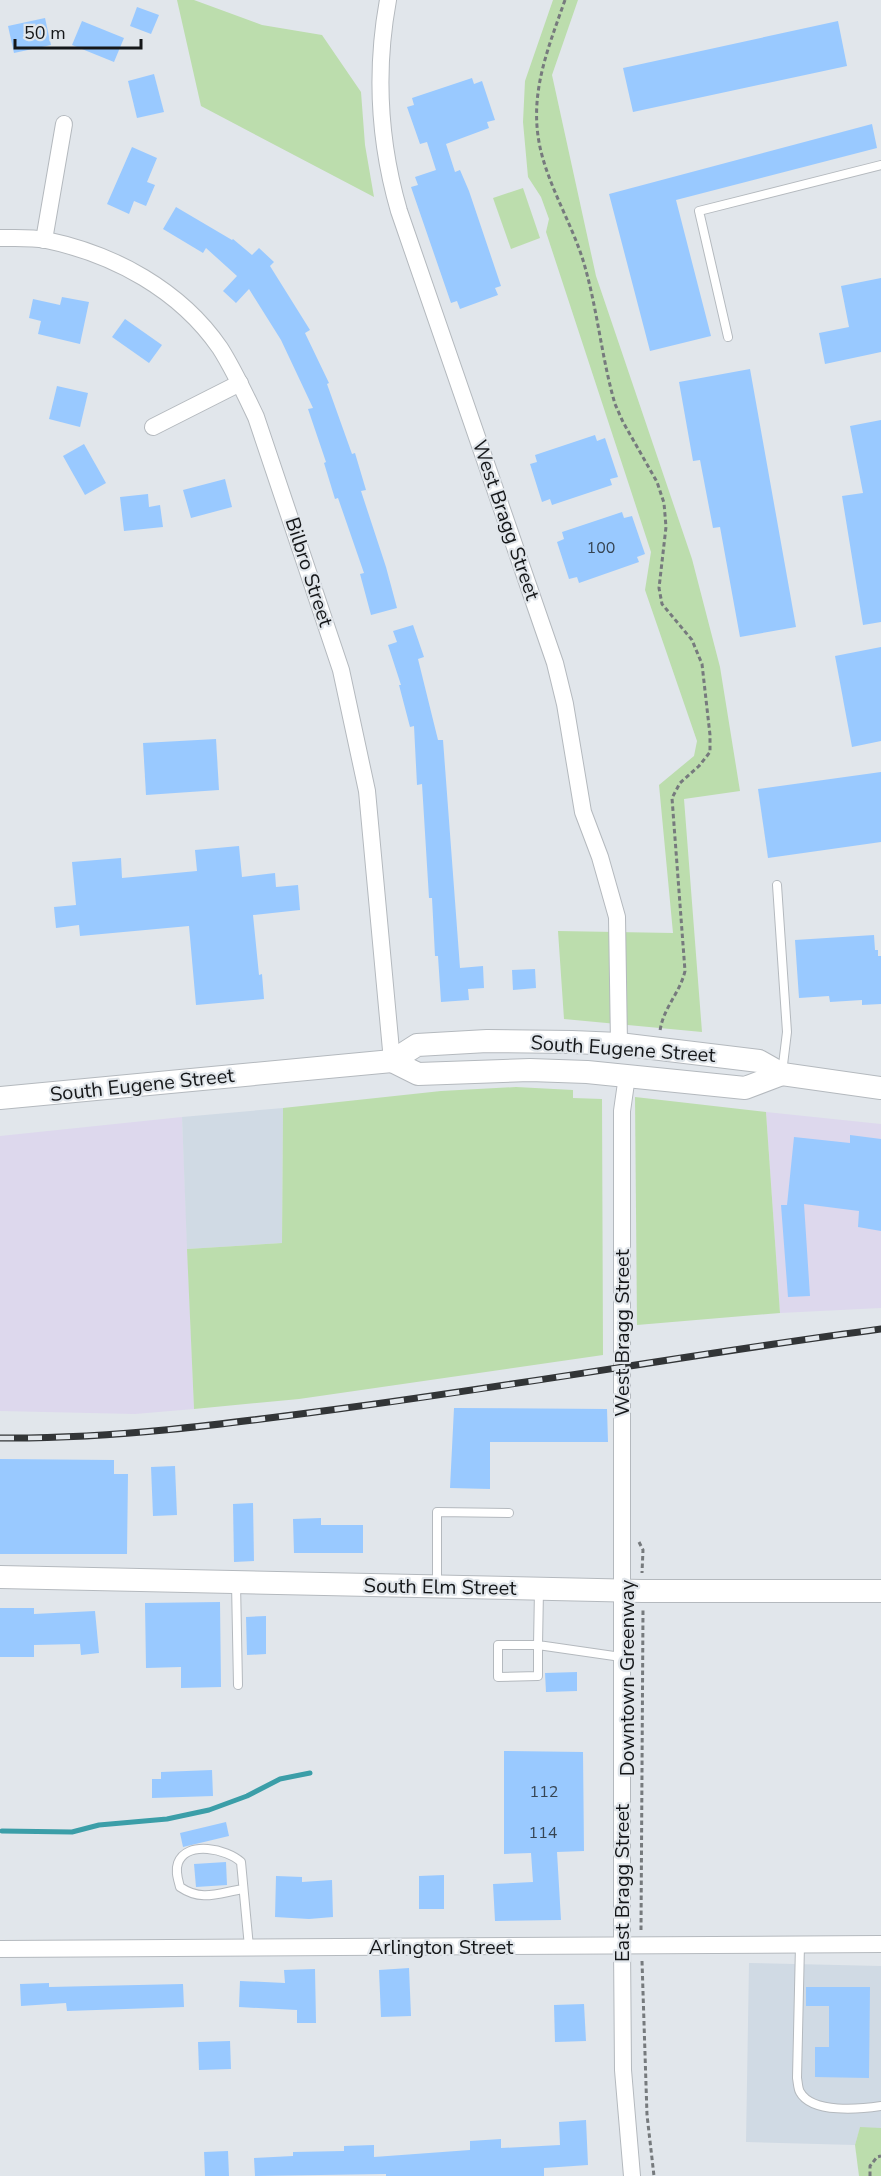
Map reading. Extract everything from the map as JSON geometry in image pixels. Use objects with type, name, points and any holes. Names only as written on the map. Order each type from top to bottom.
[{"type":"main road","name":"South Eugene Street","points":[[0,1098],[392,1061],[417,1045],[532,1041],[619,1044],[759,1061],[782,1074],[881,1088]]},
{"type":"main road","name":"South Eugene Street","points":[[392,1061],[418,1074],[530,1070],[627,1076],[745,1088],[782,1074]]},
{"type":"main road","name":"South Elm Street","points":[[0,1577],[632,1591],[881,1591]]},
{"type":"street","name":"West Bragg Street","points":[[388,0],[379,92],[389,178],[555,663],[583,812],[600,857],[617,917],[619,1044]]},
{"type":"street","points":[[44,240],[64,124]]},
{"type":"street","name":"Bilbro Street","points":[[0,238],[44,240],[109,259],[152,281],[195,318],[220,348],[240,383],[256,417],[341,670],[367,791],[392,1061]]},
{"type":"street","points":[[153,426],[240,383]]},
{"type":"street","name":"West Bragg Street","points":[[627,1076],[622,1111],[632,1591]]},
{"type":"street","name":"East Bragg Street","points":[[632,1591],[621,1657],[623,2070],[632,2176]]},
{"type":"street","name":"Arlington Street","points":[[0,1949],[881,1944]]},
{"type":"lane","points":[[728,337],[699,211],[881,165]]},
{"type":"lane","points":[[777,885],[787,1032],[782,1074]]},
{"type":"lane","points":[[436,1587],[436,1512],[509,1513]]},
{"type":"lane","points":[[236,1582],[238,1685]]},
{"type":"lane","points":[[539,1589],[538,1645],[538,1676],[498,1677],[498,1646],[538,1645],[621,1657]]},
{"type":"lane","points":[[243,1889],[217,1895],[191,1894],[180,1887],[176,1873],[178,1862],[198,1849],[225,1852],[241,1862],[249,1947]]},
{"type":"lane","points":[[800,1944],[797,2078],[800,2093],[808,2101],[832,2109],[881,2106]]},
{"type":"path","points":[[566,0],[542,67],[537,91],[537,131],[543,159],[582,258],[615,404],[657,482],[664,503],[666,527],[659,588],[662,603],[692,640],[702,664],[710,735],[710,753],[680,783],[672,798],[685,971],[680,989],[662,1019],[659,1049]]},
{"type":"path","name":"Downtown Greenway","points":[[637,1539],[643,1550],[632,1591],[647,2115],[654,2176]]},
{"type":"path","points":[[870,2176],[870,2166],[877,2157],[881,2156]]},
{"type":"shaded area","points":[[283,1108],[282,1243],[187,1249],[182,1117]]},
{"type":"shaded area","points":[[766,1112],[881,1124],[881,1308],[780,1313]]},
{"type":"shaded area","points":[[182,1117],[194,1409],[135,1414],[0,1411],[0,1136]]},
{"type":"shaded area","points":[[749,1963],[881,1966],[881,2128],[860,2128],[855,2145],[746,2142]]},
{"type":"green space","points":[[177,0],[194,0],[262,25],[322,35],[361,92],[365,145],[374,197],[201,106]]},
{"type":"green space","points":[[553,0],[578,0],[552,75],[596,276],[692,559],[720,667],[740,791],[684,799],[702,1032],[564,1019],[558,931],[673,933],[659,785],[694,756],[697,741],[645,590],[651,552],[546,232],[549,219],[541,197],[528,177],[523,122],[525,81]]},
{"type":"green space","points":[[523,188],[540,238],[511,249],[493,198]]},
{"type":"green space","points":[[516,1087],[573,1090],[573,1098],[602,1099],[603,1355],[299,1399],[194,1409],[187,1249],[282,1243],[283,1108],[441,1091]]},
{"type":"green space","points":[[635,1097],[766,1112],[780,1313],[637,1325]]},
{"type":"green space","points":[[860,2127],[881,2128],[881,2176],[859,2176],[855,2145]]},
{"type":"building","points":[[137,7],[159,15],[151,34],[130,26]]},
{"type":"building","points":[[45,18],[51,45],[14,53],[8,26]]},
{"type":"building","points":[[82,21],[124,38],[114,62],[72,45]]},
{"type":"building","points":[[838,21],[847,66],[633,112],[623,68]]},
{"type":"building","points":[[154,74],[164,112],[137,118],[128,81]]},
{"type":"building","points":[[472,78],[474,84],[482,81],[495,120],[487,122],[489,128],[446,144],[455,172],[460,170],[469,191],[501,286],[495,288],[498,295],[460,309],[457,301],[451,303],[411,187],[418,185],[415,177],[436,170],[427,142],[420,144],[407,107],[414,105],[412,98]]},
{"type":"building","points":[[872,124],[877,148],[676,200],[711,336],[650,351],[609,194]]},
{"type":"building","points":[[132,147],[157,158],[147,182],[155,185],[146,206],[134,201],[129,214],[107,204]]},
{"type":"building","points":[[176,207],[233,239],[252,255],[259,248],[274,262],[270,266],[310,330],[305,333],[329,383],[327,384],[352,454],[355,453],[366,490],[361,491],[397,608],[371,615],[360,574],[364,573],[338,498],[335,499],[324,463],[326,462],[308,409],[313,408],[281,340],[249,289],[236,303],[223,291],[237,276],[206,248],[203,253],[163,229]]},
{"type":"building","points":[[881,278],[881,352],[825,364],[819,333],[849,327],[841,286]]},
{"type":"building","points":[[62,297],[89,302],[80,344],[38,334],[41,321],[29,318],[33,299],[60,305]]},
{"type":"building","points":[[125,319],[162,345],[149,363],[112,337]]},
{"type":"building","points":[[750,369],[796,627],[740,637],[720,527],[713,528],[700,460],[693,461],[679,382]]},
{"type":"building","points":[[57,386],[88,393],[80,427],[49,419]]},
{"type":"building","points":[[881,420],[881,622],[863,625],[842,496],[863,493],[850,426]]},
{"type":"building","points":[[595,435],[597,441],[605,438],[618,477],[610,479],[612,485],[552,505],[550,499],[542,502],[530,464],[537,462],[535,455]]},
{"type":"building","points":[[84,444],[106,483],[85,495],[63,456]]},
{"type":"building","points":[[225,479],[232,507],[191,518],[183,490]]},
{"type":"building","points":[[148,494],[149,507],[160,505],[163,527],[124,531],[120,497]]},
{"type":"building","points":[[622,512],[624,518],[632,516],[645,554],[637,557],[639,562],[579,583],[577,577],[569,579],[557,542],[564,539],[562,532]]},
{"type":"building","points":[[413,625],[424,657],[418,659],[438,740],[443,740],[460,968],[483,966],[484,988],[468,989],[469,1000],[441,1002],[438,956],[435,956],[432,898],[429,898],[422,784],[417,785],[414,726],[410,727],[399,685],[401,685],[388,645],[397,642],[393,631]]},
{"type":"building","points":[[881,647],[881,741],[852,747],[835,656]]},
{"type":"building","points":[[216,739],[219,790],[146,795],[143,743]]},
{"type":"building","points":[[881,772],[881,842],[768,858],[758,789]]},
{"type":"building","points":[[239,846],[242,877],[275,873],[276,887],[298,885],[300,910],[253,915],[259,975],[262,974],[264,999],[196,1005],[189,926],[80,936],[79,925],[56,928],[54,907],[76,905],[72,862],[121,858],[122,878],[197,871],[195,850]]},
{"type":"building","points":[[874,935],[875,950],[878,950],[878,956],[881,956],[881,1004],[862,1005],[862,1000],[830,1002],[829,996],[799,998],[795,940]]},
{"type":"building","points":[[535,969],[536,988],[513,990],[512,970]]},
{"type":"building","points":[[850,1135],[881,1139],[881,1231],[858,1227],[859,1211],[804,1204],[810,1296],[788,1297],[781,1205],[787,1205],[794,1137],[850,1143]]},
{"type":"building","points":[[454,1408],[607,1409],[608,1442],[490,1442],[490,1489],[450,1488]]},
{"type":"building","points":[[0,1459],[114,1460],[114,1474],[128,1474],[127,1554],[0,1554]]},
{"type":"building","points":[[175,1466],[177,1515],[153,1516],[151,1467]]},
{"type":"building","points":[[253,1503],[254,1561],[234,1562],[233,1504]]},
{"type":"building","points":[[321,1518],[321,1525],[363,1525],[363,1553],[294,1553],[293,1519]]},
{"type":"building","points":[[220,1602],[221,1687],[181,1688],[181,1667],[146,1668],[145,1603]]},
{"type":"building","points":[[0,1608],[34,1608],[34,1614],[95,1611],[99,1653],[81,1655],[80,1644],[34,1645],[34,1657],[0,1657]]},
{"type":"building","points":[[266,1616],[266,1654],[247,1655],[246,1617]]},
{"type":"building","points":[[577,1672],[577,1691],[546,1692],[545,1673]]},
{"type":"building","points":[[504,1751],[583,1752],[584,1851],[557,1852],[561,1920],[495,1921],[493,1884],[533,1882],[531,1853],[504,1854]]},
{"type":"building","points":[[212,1770],[213,1796],[152,1798],[152,1779],[161,1779],[161,1772]]},
{"type":"building","points":[[226,1822],[229,1836],[183,1847],[180,1833]]},
{"type":"building","points":[[226,1862],[227,1885],[196,1887],[194,1864]]},
{"type":"building","points":[[444,1875],[444,1909],[419,1909],[419,1876]]},
{"type":"building","points":[[276,1876],[302,1877],[302,1882],[332,1880],[333,1917],[309,1919],[275,1917]]},
{"type":"building","points":[[409,1968],[411,2016],[381,2017],[379,1970]]},
{"type":"building","points":[[315,1969],[316,2023],[297,2023],[297,2010],[239,2007],[240,1981],[285,1983],[284,1970]]},
{"type":"building","points":[[49,1983],[49,1987],[183,1984],[184,2007],[67,2011],[66,2003],[21,2006],[20,1984]]},
{"type":"building","points":[[806,1987],[870,1987],[869,2078],[815,2077],[815,2047],[829,2047],[829,2006],[806,2006]]},
{"type":"building","points":[[584,2004],[586,2041],[555,2042],[554,2005]]},
{"type":"building","points":[[230,2041],[231,2069],[199,2070],[198,2042]]},
{"type":"building","points":[[586,2120],[588,2165],[544,2168],[544,2176],[386,2176],[386,2174],[255,2176],[254,2158],[293,2156],[293,2152],[344,2151],[344,2146],[374,2145],[374,2157],[470,2150],[470,2141],[501,2139],[501,2148],[560,2145],[559,2122]]},
{"type":"building","points":[[228,2151],[229,2176],[205,2176],[204,2152]]},
{"type":"waterway","points":[[2,1831],[72,1832],[99,1825],[167,1819],[209,1810],[247,1796],[280,1779],[310,1773]]},
{"type":"railway","points":[[0,1438],[128,1433],[254,1420],[406,1400],[881,1329]]}]
